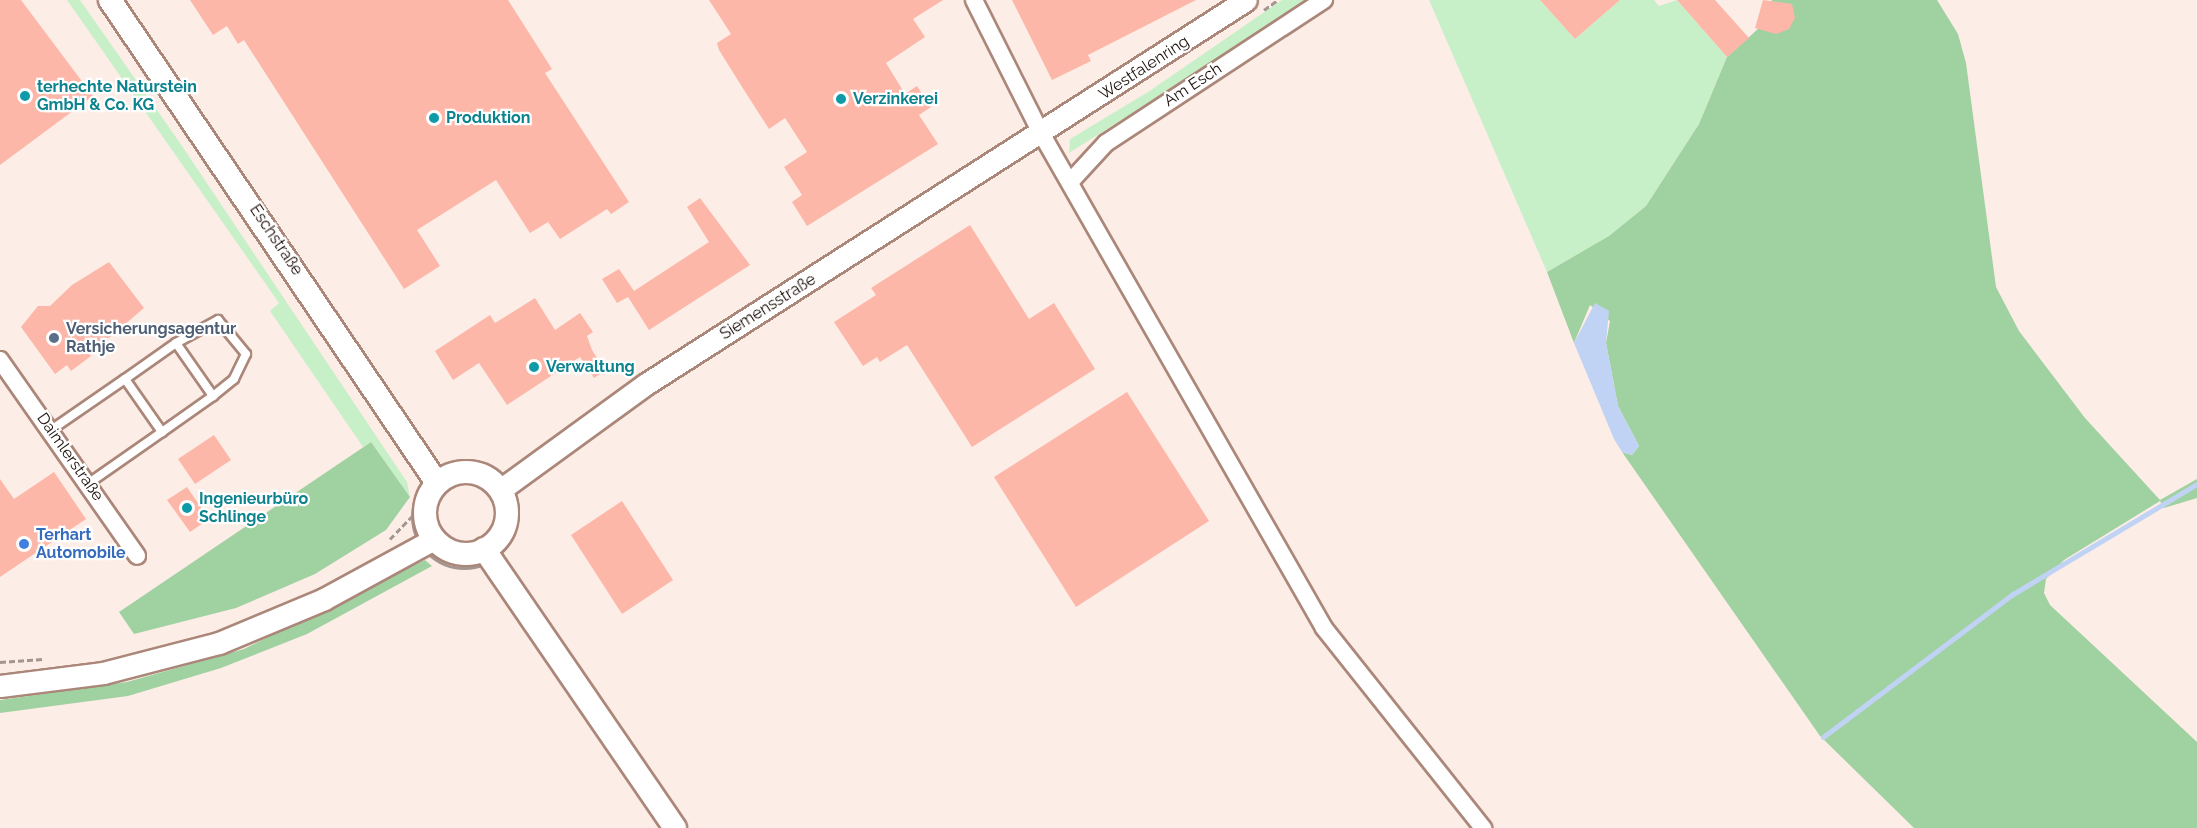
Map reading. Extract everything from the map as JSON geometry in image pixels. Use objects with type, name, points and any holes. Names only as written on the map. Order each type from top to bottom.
[{"type":"main road","name":"Eschstraße","points":[[110,0],[435,478]]},
{"type":"main road","points":[[477,473],[503,487],[507,516],[503,530],[488,555],[457,553],[427,542],[424,510],[435,478],[477,473]]},
{"type":"main road","points":[[488,555],[675,828]]},
{"type":"street","points":[[974,0],[1041,134],[1071,181],[1323,628],[1484,828]]},
{"type":"street","name":"Westfalenring","points":[[1041,134],[1246,0]]},
{"type":"street","name":"Am Esch","points":[[1071,181],[1106,143],[1324,0]]},
{"type":"street","name":"Siemensstraße","points":[[503,487],[646,384],[1041,134]]},
{"type":"street","name":"Daimlerstraße","points":[[0,360],[89,483],[137,556]]},
{"type":"street","points":[[0,686],[103,673],[219,643],[342,590],[427,542]]},
{"type":"lane","points":[[51,430],[176,343],[218,320],[246,354],[234,379],[89,483]]},
{"type":"lane","points":[[176,343],[213,396]]},
{"type":"lane","points":[[125,379],[162,432]]},
{"type":"path","points":[[454,464],[473,464],[503,487],[516,518],[512,537],[488,555],[476,568],[448,567],[427,542],[412,516],[414,500],[435,478],[454,464]]},
{"type":"path","points":[[380,546],[412,516]]},
{"type":"path","points":[[0,662],[54,657]]},
{"type":"green space","points":[[67,0],[80,0],[180,143],[407,482],[410,497],[371,442],[363,447],[270,311],[279,303]]},
{"type":"green space","points":[[1282,0],[1311,0],[1069,153],[1070,139],[1148,92]]},
{"type":"green space","points":[[1429,0],[1540,0],[1575,39],[1620,0],[1654,0],[1659,6],[1677,0],[1727,57],[1699,124],[1646,206],[1609,236],[1547,272]]},
{"type":"green space","points":[[1771,0],[1937,0],[1958,34],[1966,63],[1996,287],[2019,331],[2085,418],[2160,500],[2197,479],[2197,498],[2164,508],[2160,501],[2064,560],[2046,579],[2044,593],[2050,605],[2197,742],[2197,828],[1914,828],[1820,736],[1622,452],[1632,455],[1639,446],[1618,406],[1606,343],[1610,321],[1590,305],[1574,343],[1547,272],[1609,236],[1646,206],[1699,124],[1727,57],[1780,9]]},
{"type":"green space","points":[[371,442],[410,497],[386,530],[315,574],[236,608],[134,634],[119,612]]},
{"type":"green space","points":[[425,560],[432,566],[307,634],[221,668],[128,696],[0,713],[0,700],[127,682],[244,649]]},
{"type":"water","points":[[1595,303],[1609,311],[1606,343],[1618,406],[1639,446],[1632,455],[1622,452],[1614,439],[1574,343]]},
{"type":"building","points":[[0,0],[21,0],[93,96],[0,165]]},
{"type":"building","name":"Produktion","points":[[190,0],[508,0],[552,69],[545,73],[629,202],[611,214],[607,209],[560,239],[548,222],[530,233],[496,180],[417,230],[440,266],[404,289],[244,40],[238,44],[227,26],[213,35]]},
{"type":"building","name":"Verzinkerei","points":[[709,0],[943,0],[913,19],[925,37],[886,63],[905,94],[917,86],[931,107],[919,115],[938,144],[807,226],[792,202],[802,195],[784,167],[807,152],[785,118],[769,129],[719,50],[717,43],[731,34]]},
{"type":"building","points":[[1012,0],[1196,0],[1088,55],[1091,61],[1052,80]]},
{"type":"building","points":[[1540,0],[1620,0],[1575,39]]},
{"type":"building","points":[[1677,0],[1715,0],[1749,38],[1727,57]]},
{"type":"building","points":[[1763,0],[1792,4],[1795,18],[1789,29],[1776,34],[1755,28]]},
{"type":"building","points":[[700,198],[750,265],[649,330],[628,297],[617,303],[602,279],[619,269],[634,291],[709,242],[687,207]]},
{"type":"building","points":[[970,225],[1029,319],[1054,303],[1095,369],[972,447],[907,345],[880,362],[877,357],[863,366],[834,322],[876,295],[871,288]]},
{"type":"building","points":[[109,262],[144,308],[110,337],[86,349],[91,356],[71,371],[67,365],[55,374],[21,327],[38,306],[50,306],[72,285]]},
{"type":"building","points":[[535,298],[555,330],[580,313],[593,332],[587,336],[592,350],[605,371],[594,378],[580,357],[507,405],[479,363],[453,380],[435,351],[490,315],[495,323]]},
{"type":"building","points":[[1127,392],[1209,521],[1076,607],[994,477]]},
{"type":"building","points":[[214,435],[231,460],[195,484],[178,459]]},
{"type":"building","name":"Terhart Automobile","points":[[54,472],[86,519],[0,577],[0,479],[14,499]]},
{"type":"building","name":"Ingenieurbüro Schlinge","points":[[187,487],[209,519],[190,532],[167,500]]},
{"type":"building","points":[[622,501],[673,580],[622,614],[571,535]]},
{"type":"waterway","points":[[1823,737],[2013,594],[2197,484]]},
{"type":"place","name":"terhechte Naturstein GmbH & Co. KG","points":[[25,96]]},
{"type":"place","name":"Verzinkerei","points":[[841,99]]},
{"type":"place","name":"Produktion","points":[[434,118]]},
{"type":"place","name":"Versicherungsagentur Rathje","points":[[54,338]]},
{"type":"place","name":"Verwaltung","points":[[534,367]]},
{"type":"place","name":"Ingenieurbüro Schlinge","points":[[187,508]]},
{"type":"place","name":"Terhart Automobile","points":[[24,544]]}]
